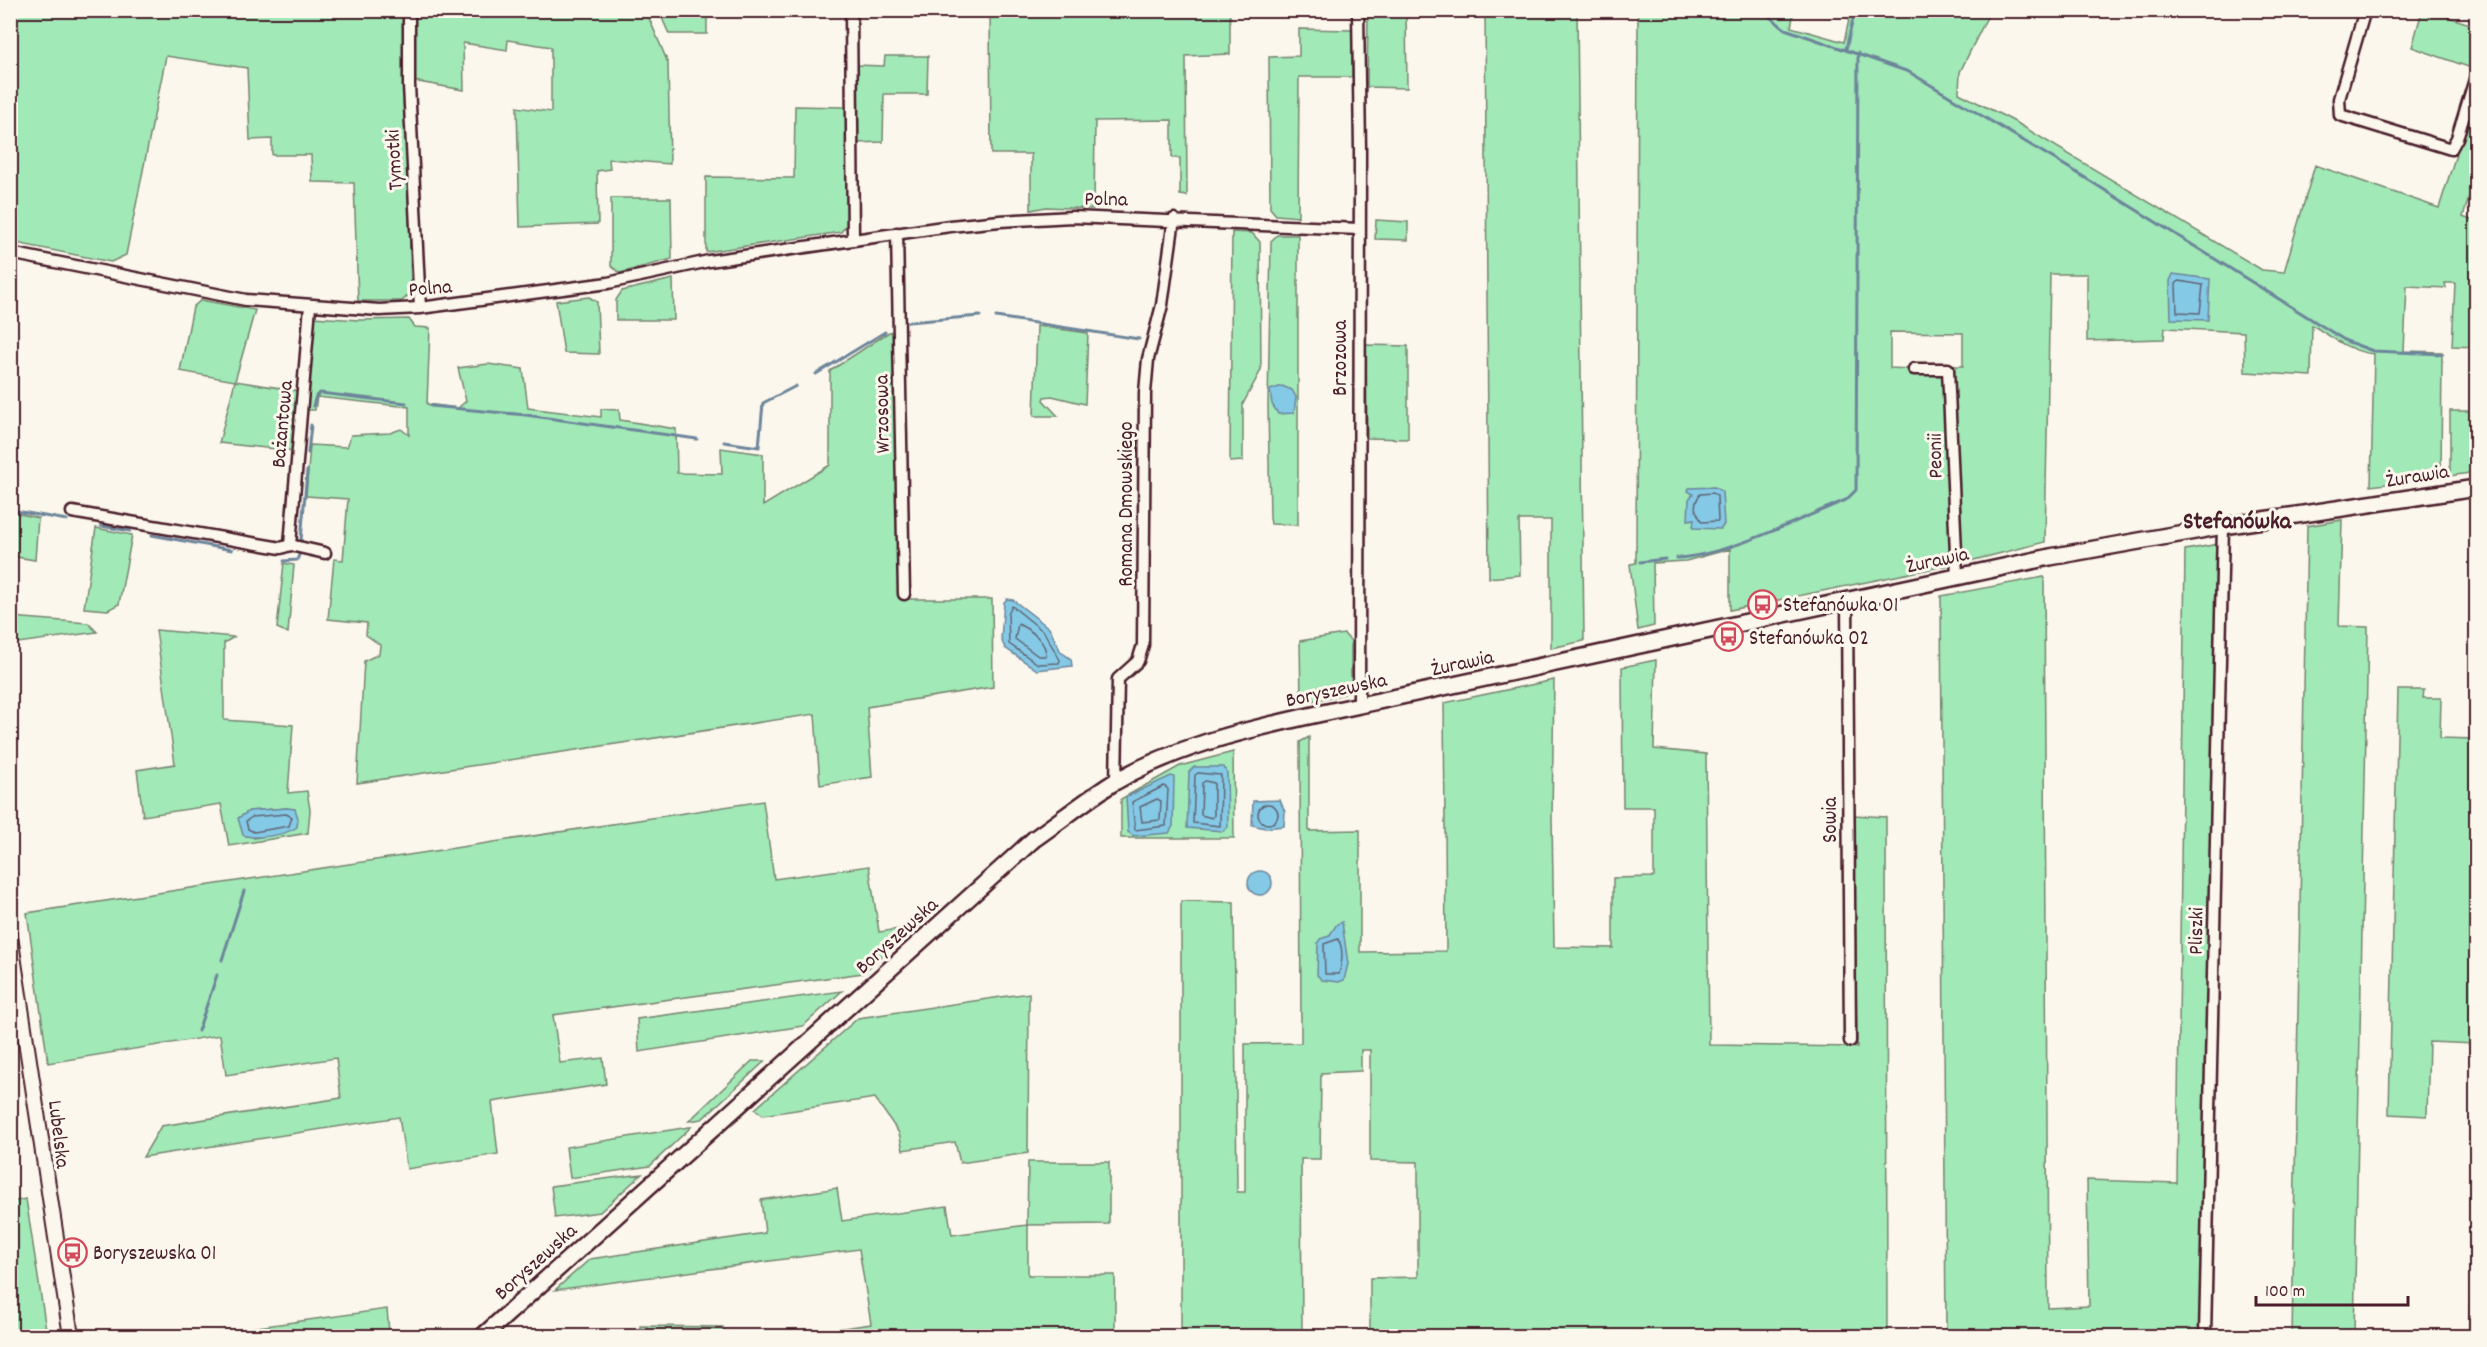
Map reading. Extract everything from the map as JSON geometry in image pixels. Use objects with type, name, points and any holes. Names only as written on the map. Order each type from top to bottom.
[{"type":"main road","name":"Żurawia","points":[[1411,694],[1957,576],[2223,526],[2476,488]]},
{"type":"main road","name":"Boryszewska","points":[[483,1336],[1017,853],[1116,782],[1170,756],[1230,735],[1411,694]]},
{"type":"street","name":"Tymotki","points":[[409,10],[420,308]]},
{"type":"street","points":[[851,10],[853,240]]},
{"type":"street","name":"Brzozowa","points":[[1358,10],[1359,705]]},
{"type":"street","points":[[2365,10],[2339,99],[2340,115],[2451,149],[2457,138],[2476,76]]},
{"type":"street","name":"Polna","points":[[10,253],[246,300],[310,306],[420,308],[608,283],[710,261],[897,233],[989,222],[1072,217],[1174,219],[1359,229]]},
{"type":"street","name":"Romana Dmowskiego","points":[[1116,782],[1118,679],[1138,661],[1143,645],[1145,393],[1148,358],[1163,298],[1174,219]]},
{"type":"street","name":"Wrzosowa","points":[[897,233],[904,594]]},
{"type":"street","name":"Bażantowa","points":[[290,545],[310,306]]},
{"type":"street","name":"Peonii","points":[[1914,369],[1948,369],[1957,576]]},
{"type":"street","points":[[72,512],[281,548],[290,545],[325,553]]},
{"type":"street","name":"Pliszki","points":[[2205,1336],[2223,526]]},
{"type":"street","name":"Sowia","points":[[1847,600],[1850,1041]]},
{"type":"street","name":"Lubelska","points":[[10,936],[70,1336]]},
{"type":"green space","points":[[1185,10],[1186,13],[1230,11],[1230,54],[1186,56],[1187,196],[1180,195],[1180,158],[1172,158],[1172,120],[1095,121],[1094,209],[1046,207],[1031,210],[1031,154],[991,154],[990,11]]},
{"type":"green space","points":[[10,11],[405,11],[411,293],[402,301],[358,301],[354,183],[312,182],[311,155],[272,155],[272,139],[250,140],[247,68],[166,56],[126,255],[111,262],[11,242]]},
{"type":"green space","points":[[412,11],[646,11],[668,63],[670,164],[609,159],[610,169],[597,171],[598,224],[520,227],[517,107],[551,112],[551,47],[508,40],[507,50],[463,43],[464,90],[413,81]]},
{"type":"green space","points":[[659,11],[707,11],[707,34],[669,34]]},
{"type":"green space","points":[[1368,11],[1406,11],[1407,88],[1367,87]]},
{"type":"green space","points":[[1485,11],[1577,11],[1584,641],[1551,648],[1551,520],[1519,520],[1520,575],[1489,578]]},
{"type":"green space","points":[[1638,11],[1794,11],[1791,27],[1844,42],[1851,11],[1990,11],[1960,72],[1959,93],[2017,123],[2262,270],[2284,272],[2315,165],[2439,208],[2466,123],[2476,126],[2476,175],[2463,217],[2476,222],[2476,347],[2452,346],[2455,283],[2445,283],[2446,288],[2407,286],[2404,351],[2442,352],[2441,477],[2371,486],[2374,354],[2349,347],[2312,325],[2311,376],[2245,372],[2244,332],[2165,328],[2164,339],[2087,341],[2087,274],[2050,274],[2045,542],[1974,560],[1730,610],[1730,549],[1686,561],[1653,563],[1654,626],[1638,630],[1630,564],[1636,563]],"holes":[[[1890,332],[1963,333],[1963,366],[1952,366],[1952,373],[1911,373],[1910,369],[1890,368]]]},
{"type":"green space","points":[[2422,11],[2430,11],[2476,26],[2474,69],[2412,47]]},
{"type":"green space","points":[[1299,29],[1352,30],[1352,77],[1299,77],[1298,217],[1276,215],[1270,208],[1269,57],[1299,56]]},
{"type":"green space","points":[[885,56],[928,56],[927,94],[884,94],[883,142],[856,143],[856,65],[884,66]]},
{"type":"green space","points":[[795,106],[843,107],[847,110],[848,223],[841,232],[706,252],[706,177],[794,178]]},
{"type":"green space","points":[[611,198],[671,198],[672,259],[620,273],[611,266]]},
{"type":"green space","points":[[1376,220],[1408,222],[1408,240],[1375,239]]},
{"type":"green space","points":[[1232,232],[1252,233],[1260,242],[1261,370],[1243,404],[1243,461],[1230,462]]},
{"type":"green space","points":[[1277,235],[1298,235],[1298,525],[1271,524],[1270,518],[1268,406],[1271,241]]},
{"type":"green space","points":[[673,279],[674,320],[616,320],[616,300],[622,291]]},
{"type":"green space","points":[[589,297],[597,302],[599,354],[564,353],[556,301]]},
{"type":"green space","points":[[201,300],[255,310],[235,381],[180,371],[193,307]]},
{"type":"green space","points":[[313,317],[359,320],[409,319],[415,327],[430,328],[427,404],[458,408],[466,401],[458,368],[488,364],[523,369],[528,408],[601,417],[601,409],[619,410],[620,420],[676,429],[677,473],[722,474],[721,448],[763,454],[763,506],[830,465],[830,371],[889,332],[895,331],[900,599],[992,599],[993,687],[867,707],[872,777],[820,785],[815,714],[357,783],[364,661],[379,654],[380,645],[366,635],[367,623],[328,619],[334,559],[343,560],[348,499],[306,496],[310,445],[347,447],[351,435],[390,433],[401,429],[409,435],[409,407],[317,397],[315,410],[306,410]]},
{"type":"green space","points":[[1037,326],[1088,333],[1085,404],[1052,396],[1044,397],[1043,400],[1058,416],[1034,416]]},
{"type":"green space","points":[[1366,345],[1408,346],[1408,439],[1367,438]]},
{"type":"green space","points":[[235,381],[299,391],[294,451],[219,443]]},
{"type":"green space","points":[[2450,411],[2476,411],[2476,472],[2450,476]]},
{"type":"green space","points":[[11,512],[38,518],[35,560],[11,556]]},
{"type":"green space","points":[[2342,520],[2339,626],[2368,627],[2354,1336],[2292,1336],[2307,526]]},
{"type":"green space","points":[[96,528],[132,535],[119,604],[108,610],[84,608]]},
{"type":"green space","points":[[2219,544],[2203,1336],[1946,1336],[1941,596],[2044,577],[2048,1308],[2089,1306],[2087,1180],[2177,1183],[2185,550]]},
{"type":"green space","points":[[284,563],[294,565],[288,633],[277,628]]},
{"type":"green space","points":[[11,617],[88,623],[97,632],[11,644]]},
{"type":"green space","points":[[156,630],[234,637],[224,643],[224,720],[293,725],[288,793],[307,791],[310,810],[308,833],[229,846],[221,804],[143,816],[137,770],[175,764]],"holes":[[[287,808],[279,833],[254,838],[249,811]]]},
{"type":"green space","points":[[1344,634],[1351,641],[1351,685],[1344,694],[1301,703],[1300,641]]},
{"type":"green space","points":[[1656,660],[1654,749],[1706,754],[1709,1045],[1857,1047],[1854,815],[1886,817],[1887,1336],[1370,1336],[1370,1278],[1418,1277],[1418,1162],[1370,1161],[1370,1050],[1361,1050],[1361,1071],[1321,1073],[1320,1159],[1301,1159],[1302,1336],[1181,1336],[1181,901],[1234,902],[1237,1192],[1245,1192],[1245,1044],[1301,1043],[1300,742],[1309,737],[1309,831],[1360,830],[1360,952],[1446,951],[1444,703],[1554,680],[1552,817],[1554,947],[1613,948],[1613,878],[1654,877],[1654,807],[1623,807],[1622,667]]},
{"type":"green space","points":[[2398,690],[2424,690],[2423,698],[2441,698],[2440,738],[2476,739],[2476,1044],[2429,1042],[2427,1116],[2389,1114]]},
{"type":"green space","points":[[1233,752],[1234,838],[1121,838],[1121,799],[1180,766]]},
{"type":"green space","points":[[763,801],[774,879],[869,866],[879,932],[913,927],[863,973],[553,1015],[560,1063],[603,1058],[606,1084],[492,1102],[498,1154],[407,1169],[399,1117],[143,1157],[161,1126],[341,1098],[336,1058],[226,1075],[220,1035],[48,1063],[27,913]]},
{"type":"green space","points":[[842,991],[803,1026],[639,1052],[637,1019]]},
{"type":"green space","points":[[1029,993],[1028,1153],[960,1163],[955,1142],[903,1150],[899,1133],[875,1098],[763,1115],[755,1109],[858,1018]]},
{"type":"green space","points":[[752,1061],[765,1061],[702,1119],[689,1121]]},
{"type":"green space","points":[[2475,1096],[2476,1331],[2469,1331]]},
{"type":"green space","points":[[691,1127],[650,1166],[570,1178],[566,1147]]},
{"type":"green space","points":[[1028,1162],[1109,1162],[1109,1224],[1028,1225],[1028,1275],[1115,1275],[1115,1336],[788,1336],[871,1324],[859,1249],[555,1290],[590,1259],[765,1233],[761,1200],[837,1188],[842,1221],[947,1206],[952,1235],[1027,1225]]},
{"type":"green space","points":[[642,1174],[600,1212],[555,1218],[551,1186]]},
{"type":"green space","points":[[26,1199],[47,1336],[11,1336],[11,1202]]},
{"type":"green space","points":[[387,1309],[389,1332],[383,1333],[383,1336],[192,1336]]},
{"type":"green space","points":[[640,1326],[723,1327],[722,1336],[640,1336]]},
{"type":"water","points":[[2173,274],[2210,279],[2208,320],[2171,319],[2170,281]]},
{"type":"water","points":[[1282,386],[1292,390],[1296,397],[1294,413],[1278,414],[1272,404],[1270,390]]},
{"type":"water","points":[[1715,487],[1722,492],[1724,524],[1721,529],[1693,528],[1694,519],[1688,520],[1689,499],[1693,494],[1688,491],[1689,488]]},
{"type":"water","points":[[1007,599],[1013,600],[1049,628],[1061,652],[1071,659],[1072,666],[1037,670],[1005,648],[1001,639],[1004,602]]},
{"type":"water","points":[[1194,767],[1224,767],[1227,773],[1228,827],[1223,831],[1187,828],[1189,772]]},
{"type":"water","points":[[1171,776],[1174,777],[1173,826],[1169,833],[1134,836],[1128,832],[1126,797]]},
{"type":"water","points":[[1280,800],[1285,812],[1284,826],[1265,828],[1252,825],[1253,801]]},
{"type":"water","points":[[295,809],[298,818],[297,827],[271,836],[243,835],[238,818],[249,811]]},
{"type":"water","points":[[1260,871],[1265,872],[1271,878],[1271,888],[1265,894],[1260,895],[1255,894],[1249,888],[1248,883],[1249,878],[1255,872]]},
{"type":"water","points":[[1342,922],[1348,964],[1344,980],[1339,982],[1322,980],[1317,975],[1318,943],[1320,939],[1329,936],[1337,924]]},
{"type":"waterway","points":[[1761,10],[1785,29],[1909,72],[2079,174],[2346,341],[2373,351],[2443,354]]},
{"type":"waterway","points":[[1846,49],[1855,10]]},
{"type":"waterway","points":[[1677,558],[1719,550],[1763,535],[1846,500],[1856,490],[1858,53]]},
{"type":"waterway","points":[[908,322],[980,316]]},
{"type":"waterway","points":[[996,317],[1139,339]]},
{"type":"waterway","points":[[816,374],[885,332]]},
{"type":"waterway","points":[[724,442],[759,447],[763,403],[796,386]]},
{"type":"waterway","points":[[313,406],[316,396],[320,393],[406,403]]},
{"type":"waterway","points":[[431,406],[526,415],[697,439]]},
{"type":"waterway","points":[[308,453],[311,425]]},
{"type":"waterway","points":[[301,540],[307,471]]},
{"type":"waterway","points":[[10,510],[67,520]]},
{"type":"waterway","points":[[101,526],[130,531]]},
{"type":"waterway","points":[[152,535],[232,550]]},
{"type":"waterway","points":[[284,561],[297,560],[299,555]]},
{"type":"waterway","points":[[1640,562],[1665,559]]},
{"type":"waterway","points":[[222,960],[244,891]]},
{"type":"waterway","points":[[198,1031],[217,975]]},
{"type":"place","name":"Stefanówka 01","points":[[1762,604]]},
{"type":"place","name":"Stefanówka 02","points":[[1728,637]]},
{"type":"place","name":"Boryszewska 01","points":[[72,1252]]},
{"type":"district","name":"Stefanówka","points":[[2237,520]]}]
